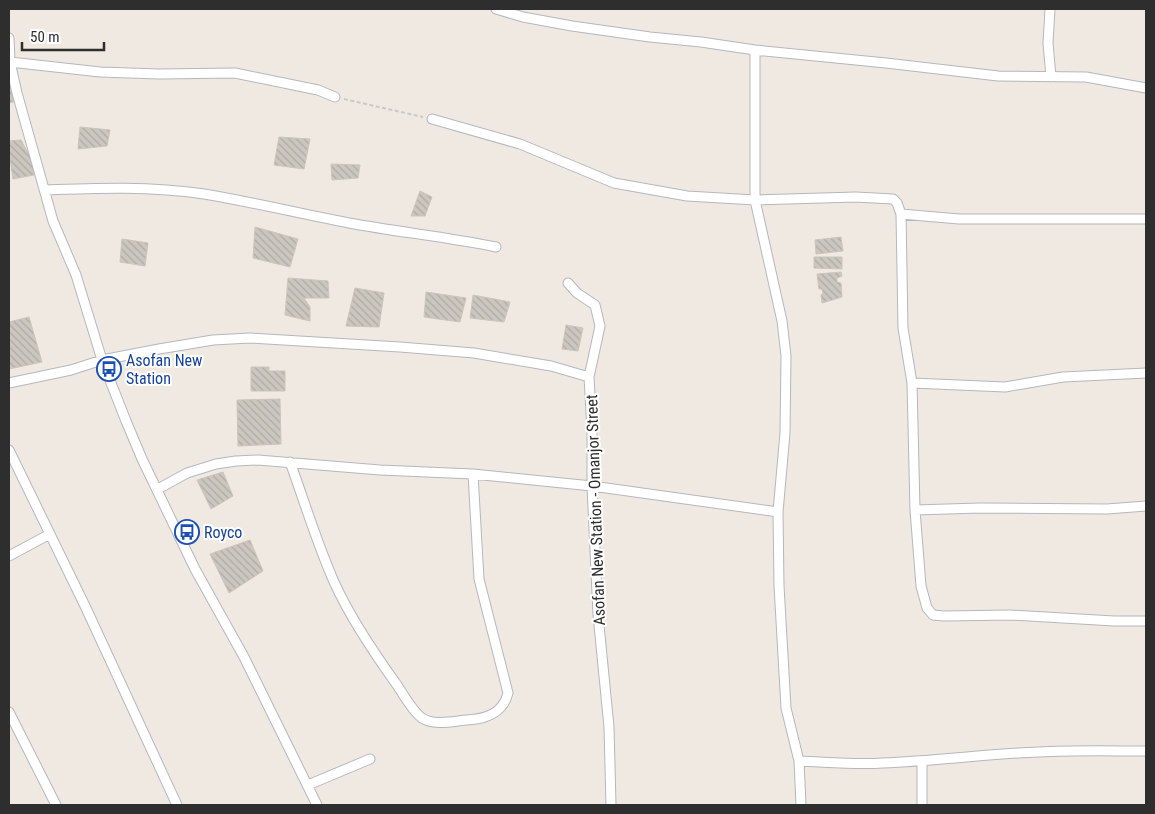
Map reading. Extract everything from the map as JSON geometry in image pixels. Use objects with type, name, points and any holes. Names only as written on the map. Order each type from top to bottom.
[{"type":"street","points":[[496,9],[524,13],[572,26],[755,50],[998,76],[1086,77],[1146,88]]},
{"type":"street","points":[[1050,9],[1048,43],[1050,77]]},
{"type":"street","points":[[9,38],[10,62],[53,220],[76,275],[102,360],[136,444],[195,569],[244,657],[317,805]]},
{"type":"street","points":[[755,50],[754,200],[782,320],[786,356],[785,433],[778,512],[779,586],[786,708],[799,761],[801,805]]},
{"type":"street","points":[[10,62],[110,72],[159,74],[235,73],[318,90],[335,97]]},
{"type":"street","points":[[432,119],[520,144],[614,183],[687,196],[754,200],[892,199],[897,203],[901,214],[903,328],[912,383],[915,510],[921,586],[927,608],[933,615],[956,617],[1010,615],[1146,622]]},
{"type":"street","points":[[45,190],[115,187],[204,194],[386,230],[450,238],[496,247]]},
{"type":"street","points":[[901,214],[959,219],[1146,220]]},
{"type":"street","points":[[568,284],[595,305],[597,312],[600,326],[589,377]]},
{"type":"street","name":"Asofan New Station - Omanjor Street","points":[[9,383],[71,370],[102,360],[213,340],[250,338],[474,353],[551,366],[589,377],[598,614],[609,727],[611,805]]},
{"type":"street","points":[[912,383],[1005,387],[1063,377],[1146,373]]},
{"type":"street","points":[[9,450],[177,805]]},
{"type":"street","points":[[158,489],[187,473],[216,464],[236,461],[290,462],[380,470],[473,474],[592,486],[778,512]]},
{"type":"street","points":[[290,462],[322,553],[336,586],[362,633],[381,664],[422,718],[439,722],[472,720],[496,713],[502,708],[508,693],[479,579],[473,474]]},
{"type":"street","points":[[915,510],[980,508],[1107,509],[1146,506]]},
{"type":"street","points":[[9,556],[50,534]]},
{"type":"street","points":[[9,712],[56,805]]},
{"type":"street","points":[[799,761],[852,764],[1041,752],[1146,751]]},
{"type":"street","points":[[308,785],[370,759]]},
{"type":"street","points":[[922,761],[922,805]]},
{"type":"path","points":[[335,97],[432,119]]},
{"type":"building","points":[[9,62],[17,101],[9,103]]},
{"type":"building","points":[[80,127],[110,130],[107,146],[78,149]]},
{"type":"building","points":[[279,137],[310,139],[304,169],[274,165]]},
{"type":"building","points":[[21,140],[39,174],[13,179],[9,141]]},
{"type":"building","points":[[331,164],[360,165],[358,178],[332,180]]},
{"type":"building","points":[[420,191],[432,197],[425,216],[411,216]]},
{"type":"building","points":[[255,227],[298,239],[290,267],[253,258]]},
{"type":"building","points":[[841,237],[843,251],[816,254],[815,240]]},
{"type":"building","points":[[122,239],[148,243],[145,266],[120,262]]},
{"type":"building","points":[[814,257],[842,257],[842,269],[814,268]]},
{"type":"building","points":[[841,272],[842,276],[837,278],[837,282],[841,283],[842,297],[822,303],[821,295],[823,293],[822,289],[819,289],[817,274]]},
{"type":"building","points":[[288,278],[328,281],[329,298],[304,298],[310,307],[310,321],[285,315]]},
{"type":"building","points":[[355,288],[384,293],[379,327],[346,326]]},
{"type":"building","points":[[426,292],[466,298],[460,322],[424,317]]},
{"type":"building","points":[[473,295],[510,302],[504,322],[470,318]]},
{"type":"building","points":[[29,317],[42,362],[9,369],[9,322]]},
{"type":"building","points":[[566,325],[583,328],[578,351],[562,349]]},
{"type":"building","points":[[251,367],[269,367],[269,371],[285,371],[285,391],[251,391]]},
{"type":"building","points":[[280,399],[281,444],[238,446],[237,400]]},
{"type":"building","points":[[223,472],[233,496],[211,509],[197,480]]},
{"type":"building","points":[[250,540],[263,571],[229,593],[210,554]]},
{"type":"place","name":"Asofan New Station","points":[[109,369]]},
{"type":"place","name":"Royco","points":[[187,532]]}]
